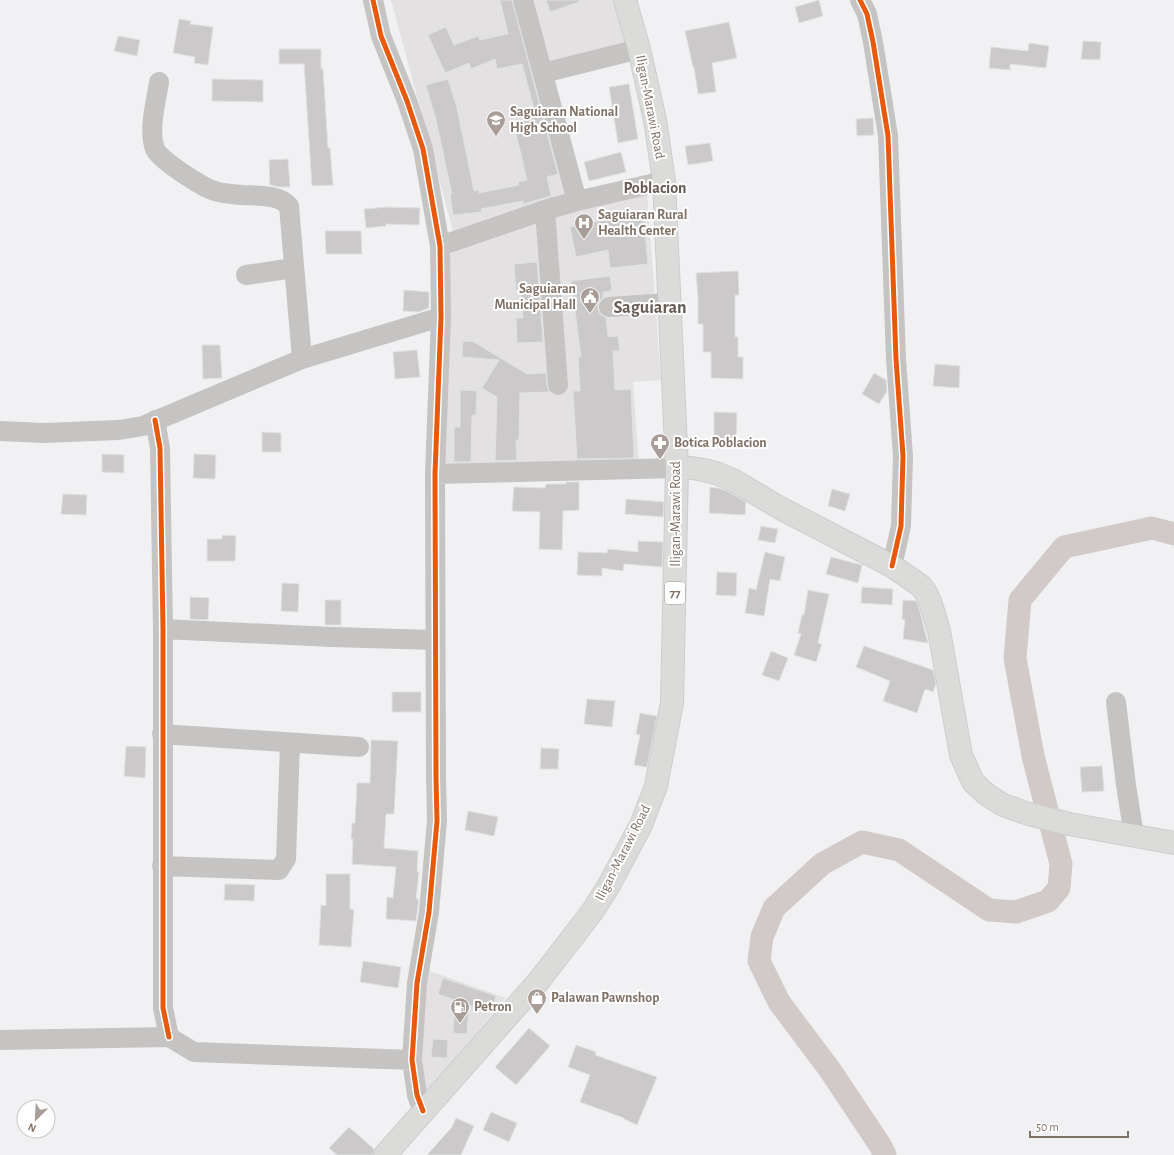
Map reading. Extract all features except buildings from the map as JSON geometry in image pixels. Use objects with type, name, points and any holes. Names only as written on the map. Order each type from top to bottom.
[{"type":"main road","name":"Iligan-Marawi Road","points":[[386,1155],[423,1111],[538,982],[592,912],[608,887],[641,825],[656,786],[672,703],[677,468],[664,181],[655,120],[626,0]]},
{"type":"main road","points":[[677,468],[703,470],[716,473],[733,480],[780,508],[892,566],[921,586],[931,604],[939,631],[961,756],[973,782],[986,794],[1003,805],[1030,814],[1069,824],[1174,843]]},
{"type":"street","points":[[373,0],[381,36],[407,101],[423,149],[440,246],[441,317],[435,474],[437,821],[429,912],[417,983],[412,1060],[417,1094],[423,1111]]},
{"type":"street","points":[[524,0],[576,201]]},
{"type":"street","points":[[860,0],[867,14],[873,42],[888,136],[896,359],[903,456],[901,526],[892,566]]},
{"type":"street","points":[[543,73],[639,49]]},
{"type":"street","points":[[159,82],[152,131],[155,152],[200,185],[213,191],[228,194],[274,197],[285,202],[289,206],[302,359]]},
{"type":"street","points":[[440,246],[544,210],[576,201],[664,181]]},
{"type":"street","points":[[544,210],[558,385]]},
{"type":"street","points":[[246,275],[294,268]]},
{"type":"street","points":[[609,307],[669,303]]},
{"type":"street","points":[[0,431],[44,433],[119,430],[143,426],[302,359],[441,317]]},
{"type":"street","points":[[155,420],[160,448],[163,1008],[169,1037]]},
{"type":"street","points":[[435,474],[677,468]]},
{"type":"street","points":[[162,628],[332,637],[436,640]]},
{"type":"street","points":[[1116,702],[1134,836]]},
{"type":"street","points":[[162,734],[359,747]]},
{"type":"street","points":[[162,866],[279,870],[286,859],[290,743]]},
{"type":"street","points":[[0,1040],[169,1037],[194,1052],[412,1060]]},
{"type":"shaded area","points":[[391,0],[616,0],[628,43],[547,77],[578,191],[453,231]]},
{"type":"shaded area","points":[[647,192],[661,380],[633,382],[639,464],[444,464],[449,256],[461,243]]},
{"type":"shaded area","points":[[427,970],[506,998],[425,1094],[416,1071]]},
{"type":"waterway","points":[[885,1155],[880,1145],[830,1070],[779,1002],[759,961],[762,937],[774,908],[822,864],[862,842],[899,850],[989,910],[1016,912],[1048,901],[1059,888],[1061,864],[1033,756],[1015,658],[1020,600],[1064,547],[1152,528],[1174,534]]},
{"type":"cycle path","points":[[373,0],[381,36],[407,101],[423,149],[440,246],[441,317],[435,474],[437,821],[429,912],[417,983],[412,1060],[417,1095],[423,1111]]},
{"type":"cycle path","points":[[860,0],[867,14],[873,42],[888,136],[896,359],[903,456],[901,526],[892,566]]},
{"type":"cycle path","points":[[155,420],[160,448],[163,629],[163,1008],[169,1037]]},
{"type":"place","name":"Saguiaran National High School","points":[[496,137]]},
{"type":"place","name":"Saguiaran Rural Health Center","points":[[584,240]]},
{"type":"place","name":"Saguiaran Municipal Hall","points":[[590,314]]},
{"type":"place","name":"Botica Poblacion","points":[[660,460]]},
{"type":"place","name":"Palawan Pawnshop","points":[[537,1015]]},
{"type":"place","name":"Petron","points":[[460,1024]]},
{"type":"district","name":"Poblacion","points":[[655,188]]},
{"type":"district","name":"Saguiaran","points":[[650,308]]}]
